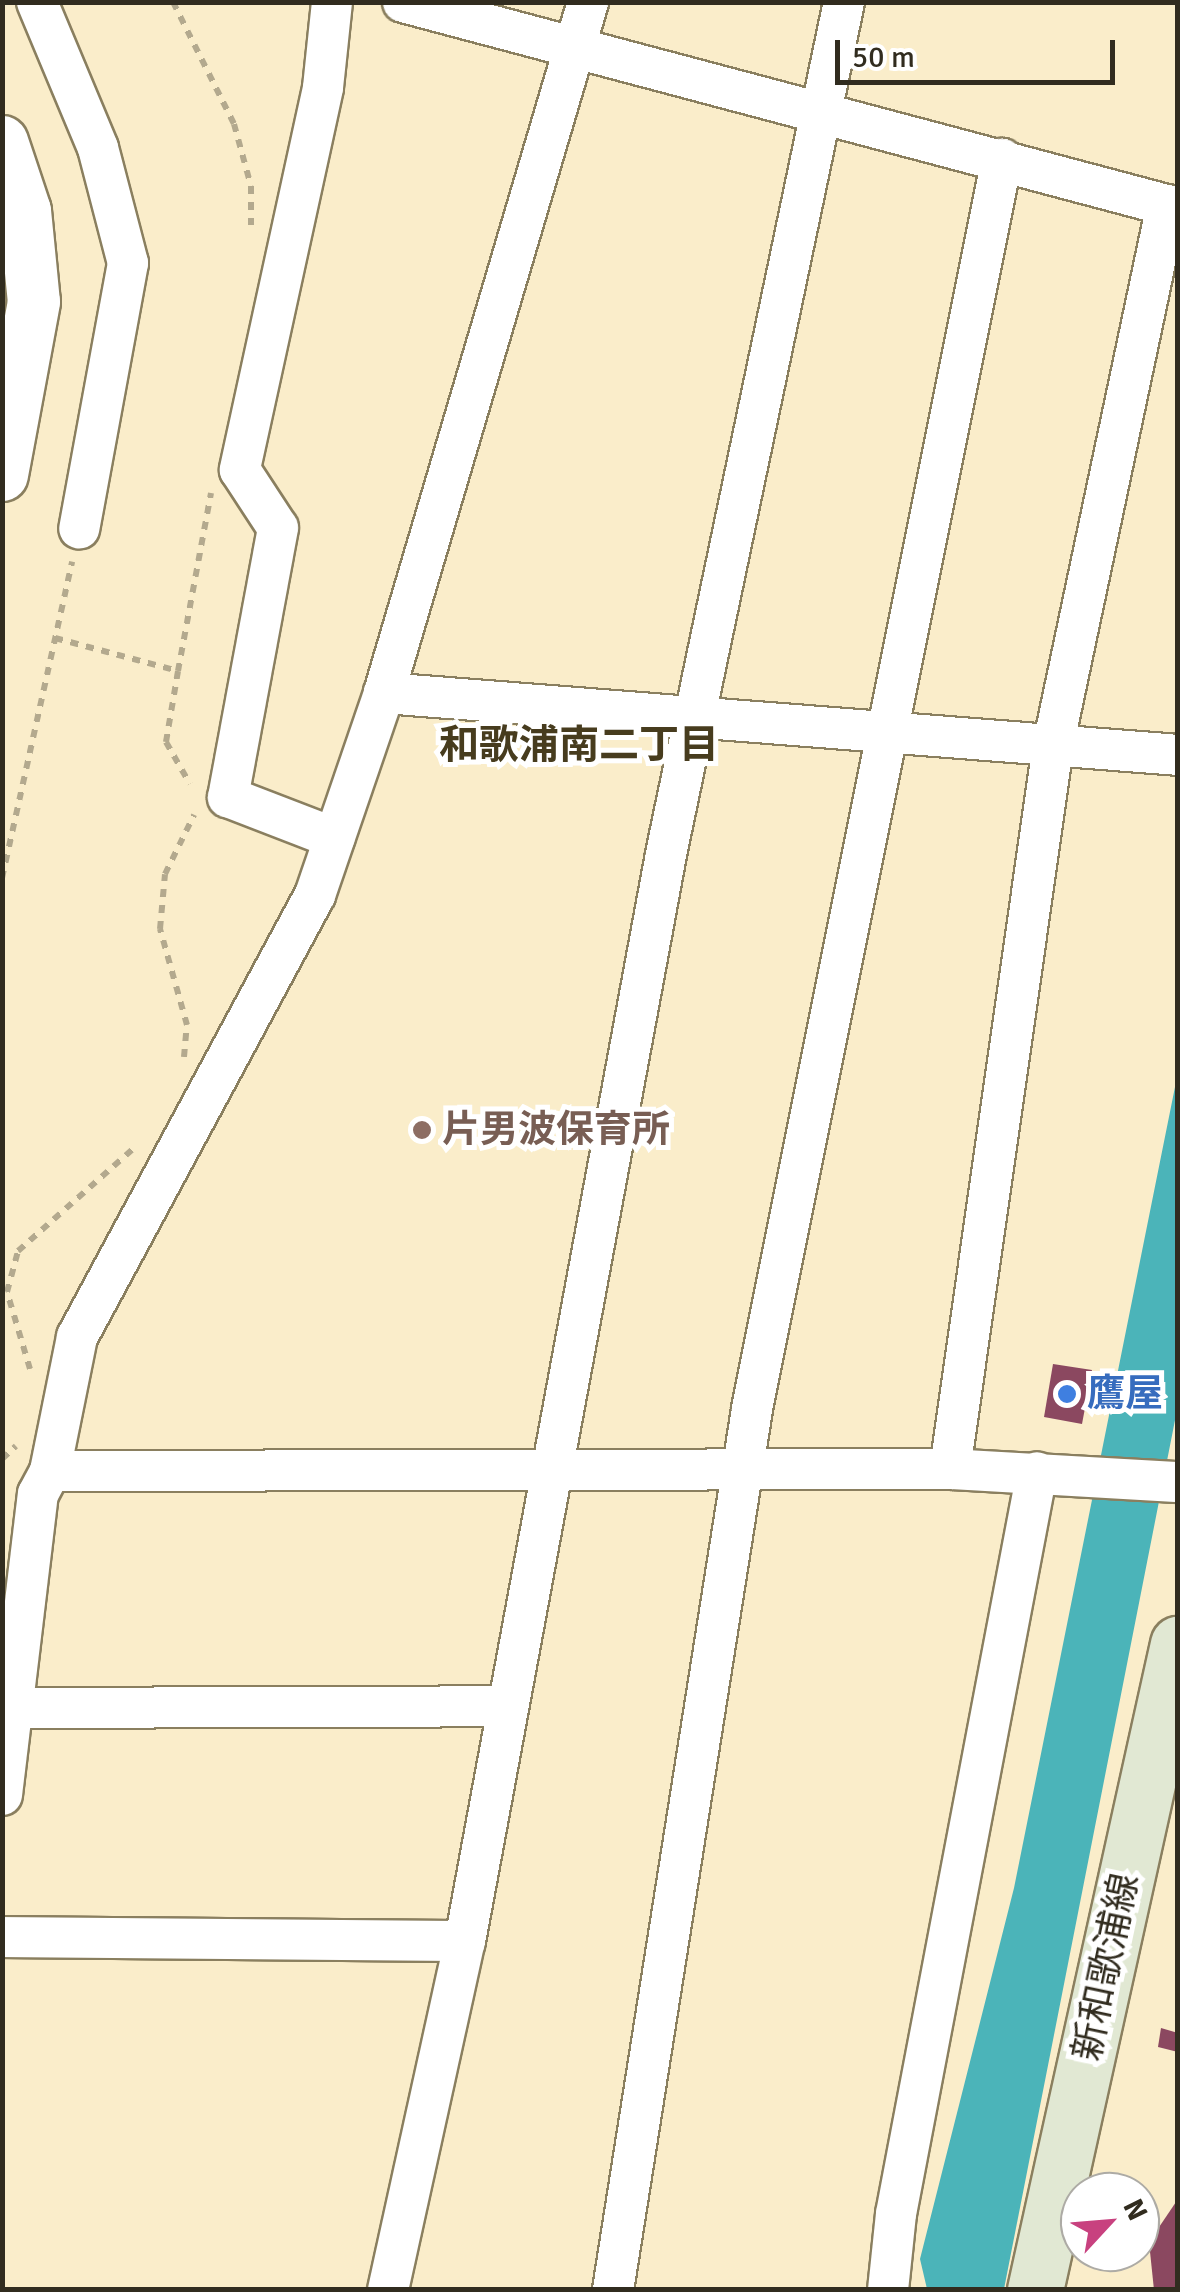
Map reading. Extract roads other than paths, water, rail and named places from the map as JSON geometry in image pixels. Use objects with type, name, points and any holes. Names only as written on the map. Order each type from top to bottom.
[{"type":"main road","name":"新和歌浦線","points":[[1036,2290],[1178,1644]]},
{"type":"street","points":[[37,2],[98,148],[128,263],[79,529]]},
{"type":"street","points":[[332,2],[323,88],[240,470],[278,528],[228,797],[334,838]]},
{"type":"street","points":[[403,2],[1172,207],[1053,746],[950,1469]]},
{"type":"street","points":[[2,1795],[38,1494],[50,1471],[77,1337],[315,894],[384,692],[588,2]]},
{"type":"street","points":[[388,2290],[464,1941],[548,1466],[844,2]]},
{"type":"street","points":[[2,142],[25,212],[34,302],[2,474]]},
{"type":"street","points":[[613,2290],[746,1472],[752,1409],[1002,159]]},
{"type":"street","points":[[384,692],[884,737],[1178,755]]},
{"type":"street","points":[[50,1471],[548,1466],[746,1472],[950,1469],[1086,1472],[1173,1481]]},
{"type":"street","points":[[888,2290],[900,2194],[1037,1472]]},
{"type":"street","points":[[12,1708],[504,1706]]},
{"type":"street","points":[[2,1938],[464,1941]]},
{"type":"water","points":[[1177,1077],[1177,1410],[1004,2289],[927,2289],[920,2259],[1014,1888]]},
{"type":"place","name":"片男波保育所","points":[[422,1130]]},
{"type":"place","name":"鷹屋","points":[[1067,1394]]},
{"type":"district","name":"和歌浦南二丁目","points":[[579,745]]}]
